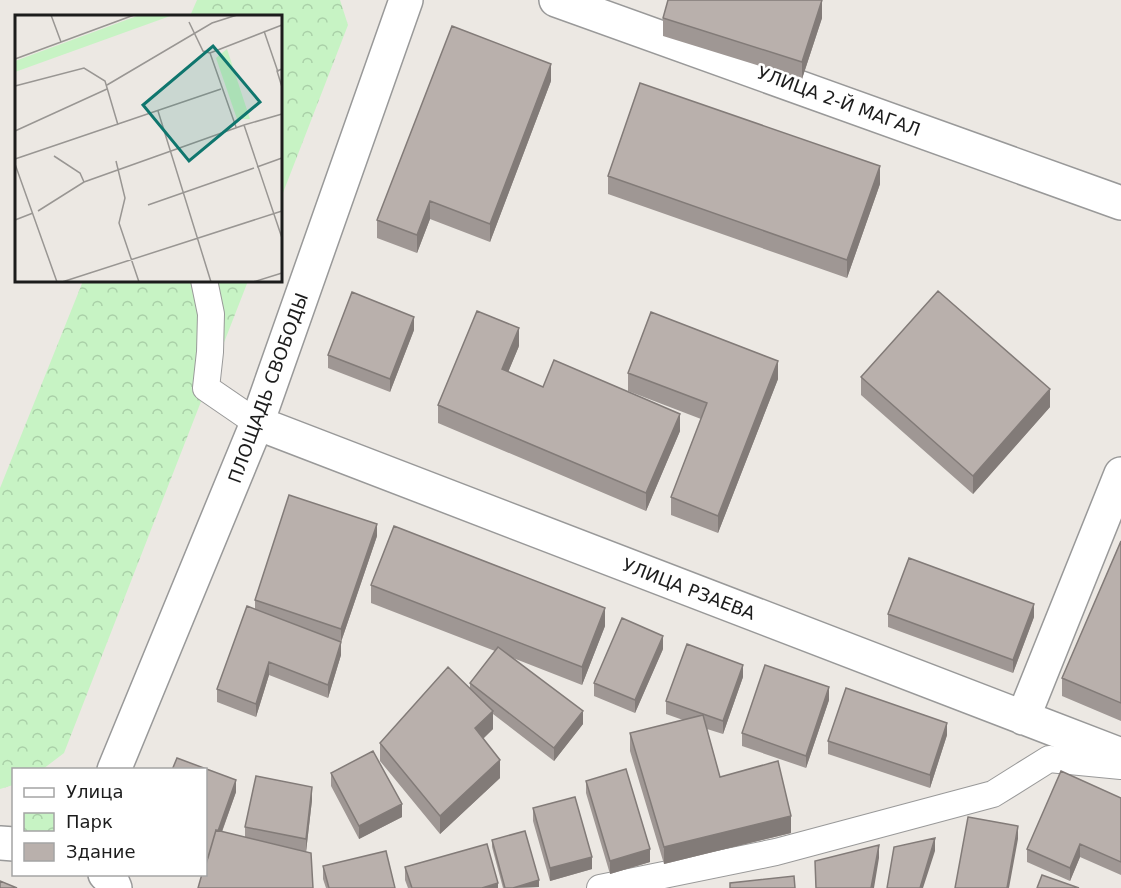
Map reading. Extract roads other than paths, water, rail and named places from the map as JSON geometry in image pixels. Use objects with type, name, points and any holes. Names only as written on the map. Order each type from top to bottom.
[{"type":"street","name":"ПЛОЩАДЬ СВОБОДЫ","points":[[115,768],[257,423],[406,0]]},
{"type":"street","name":"УЛИЦА 2-Й МАГАЛ","points":[[556,0],[1121,202]]},
{"type":"street","name":"УЛИЦА РЗАЕВА","points":[[257,423],[1121,755]]},
{"type":"street","points":[[1023,718],[1121,474]]},
{"type":"lane","points":[[204,282],[211,314],[206,388],[257,423]]},
{"type":"lane","points":[[600,888],[776,852],[993,794],[1049,759],[1121,766]]}]
